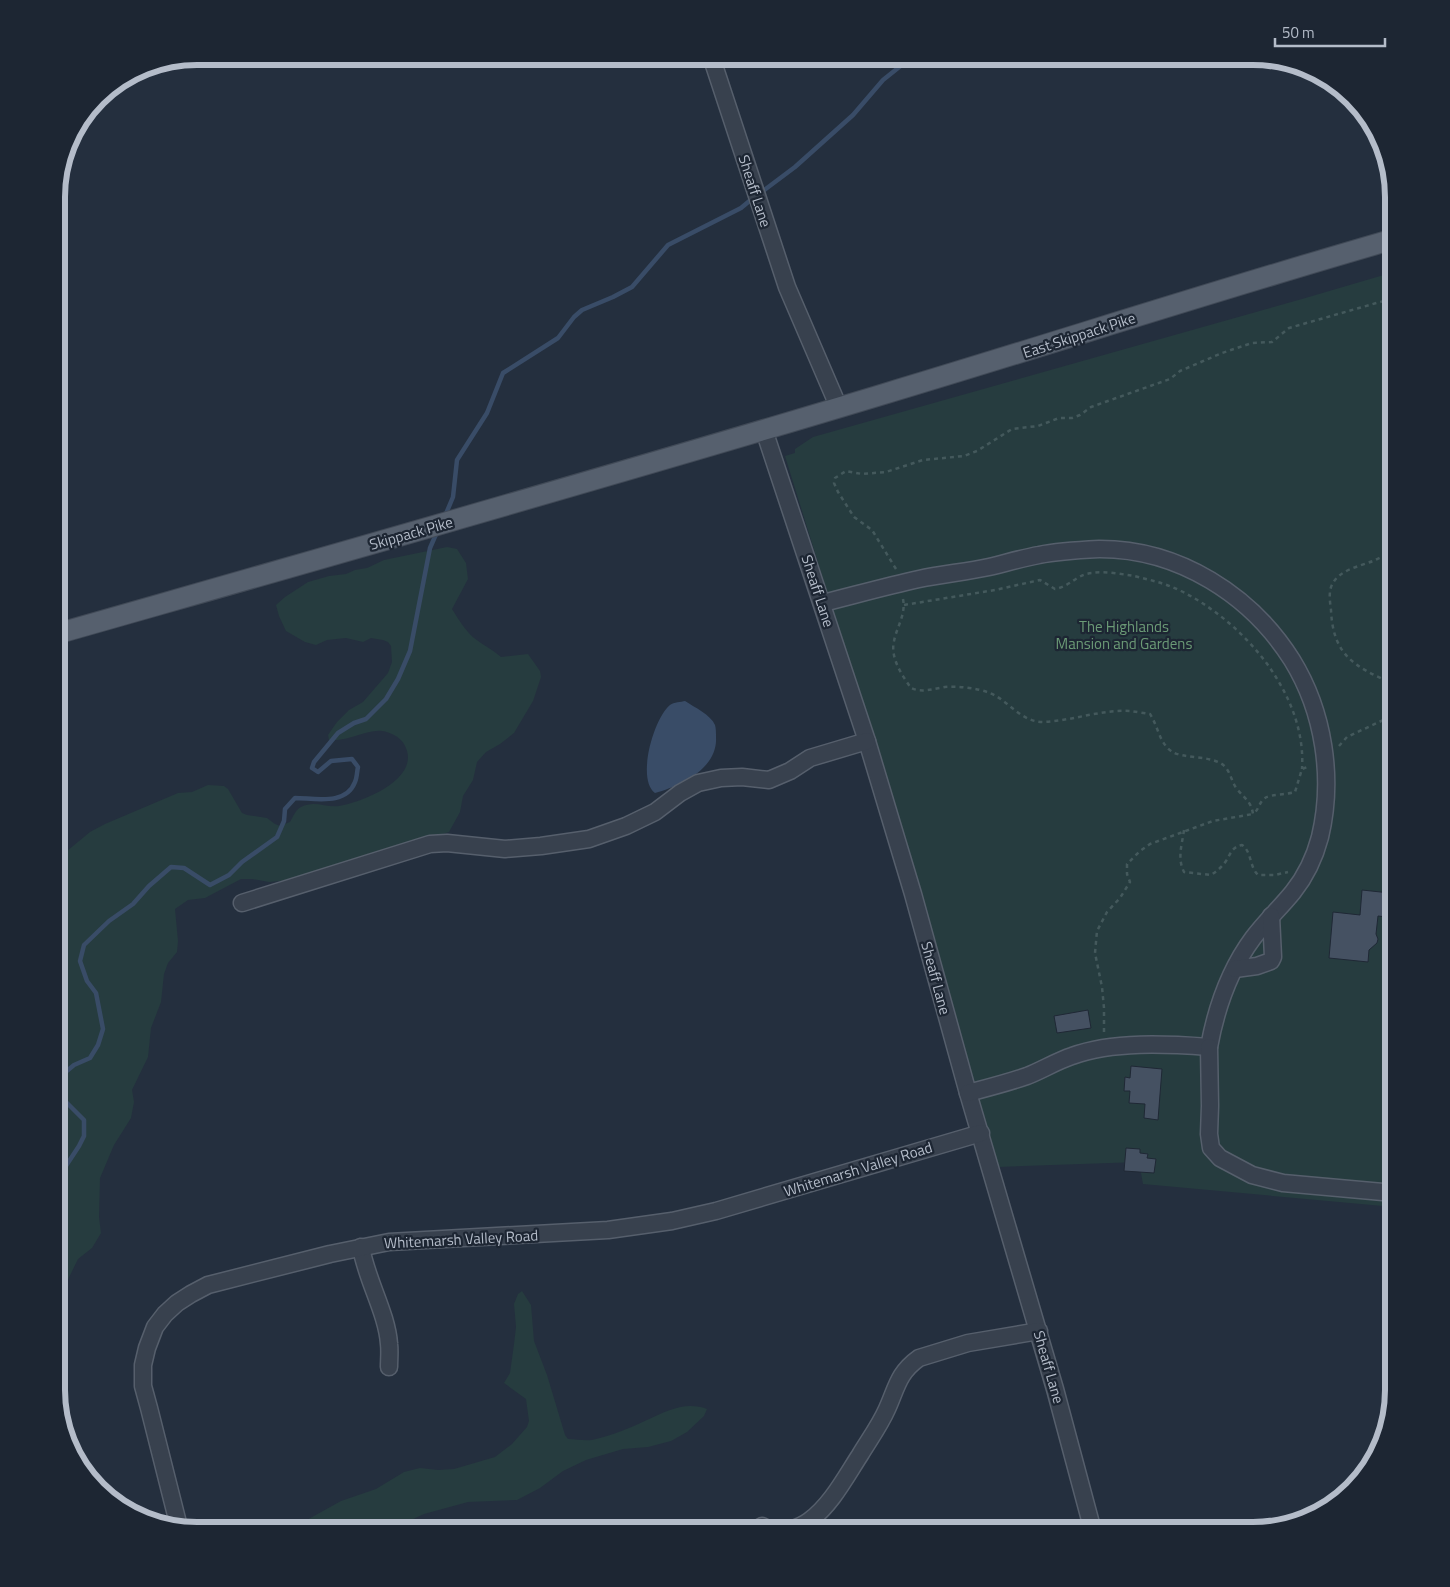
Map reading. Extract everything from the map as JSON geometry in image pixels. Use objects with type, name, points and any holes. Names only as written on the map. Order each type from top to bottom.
[{"type":"main road","name":"East Skippack Pike","points":[[764,430],[1018,354],[1311,262],[1385,241]]},
{"type":"main road","name":"Skippack Pike","points":[[65,631],[764,430]]},
{"type":"street","name":"Sheaff Lane","points":[[714,65],[787,287],[839,408]]},
{"type":"street","name":"Sheaff Lane","points":[[764,430],[823,603],[867,741],[915,902],[968,1093],[1039,1331],[1091,1522]]},
{"type":"street","points":[[823,603],[919,579],[987,567],[1039,555],[1101,549],[1144,553],[1167,560],[1216,584],[1236,597],[1256,614],[1275,636],[1302,676],[1311,699],[1324,744],[1324,809],[1321,834],[1316,850],[1304,875],[1295,890],[1252,940],[1235,969],[1212,1030],[1210,1047],[1209,1134],[1211,1148],[1220,1158],[1252,1175],[1283,1183],[1385,1191]]},
{"type":"street","points":[[242,903],[430,844],[446,843],[505,849],[541,846],[589,838],[626,826],[655,812],[680,793],[698,783],[742,777],[769,780],[790,771],[810,758],[867,741]]},
{"type":"street","points":[[1235,969],[1271,962],[1273,957],[1272,916]]},
{"type":"street","points":[[968,1093],[1026,1076],[1074,1055],[1105,1049],[1129,1045],[1210,1047]]},
{"type":"street","name":"Whitemarsh Valley Road","points":[[177,1521],[150,1408],[142,1386],[144,1365],[147,1348],[156,1327],[165,1314],[178,1303],[208,1285],[361,1247],[389,1242],[608,1230],[672,1221],[716,1211],[981,1133]]},
{"type":"street","points":[[361,1247],[363,1262],[384,1320],[390,1343],[389,1367]]},
{"type":"street","points":[[808,1522],[839,1488],[882,1417],[902,1373],[914,1362],[919,1358],[968,1343],[994,1337],[1039,1331]]},
{"type":"path","points":[[1385,554],[1341,574],[1332,584],[1330,595],[1331,621],[1337,641],[1347,658],[1364,670],[1385,680]]},
{"type":"path","points":[[904,605],[995,590],[1040,580],[1055,589],[1062,588],[1078,577],[1093,572],[1122,574],[1158,581],[1181,591],[1234,627],[1270,668],[1286,694],[1296,719],[1301,741],[1302,769]]},
{"type":"path","points":[[1325,764],[1347,737],[1385,719]]},
{"type":"path","points":[[1105,1049],[1102,987],[1095,953],[1097,931],[1107,912],[1120,898],[1130,882],[1127,874],[1127,864],[1150,844],[1184,830],[1212,821],[1253,814]]},
{"type":"path","points":[[1184,830],[1180,850],[1180,864],[1184,872],[1211,875],[1219,870],[1236,846],[1242,846],[1247,849],[1253,870],[1258,875],[1275,876],[1290,872],[1304,875]]},
{"type":"green space","name":"The Highlands Mansion and Gardens","points":[[1385,275],[1385,1206],[1143,1184],[1139,1162],[998,1167],[877,753],[785,456],[795,453],[795,449],[813,437]]},
{"type":"green space","points":[[447,547],[457,549],[466,563],[468,579],[452,609],[462,625],[477,641],[501,657],[528,654],[540,671],[541,677],[533,701],[514,733],[486,752],[477,762],[473,780],[463,796],[460,812],[449,832],[292,880],[269,882],[241,879],[205,898],[188,900],[175,909],[178,941],[177,952],[168,963],[164,974],[161,1002],[151,1028],[148,1057],[132,1090],[134,1102],[131,1118],[114,1145],[100,1178],[99,1217],[101,1233],[92,1248],[78,1259],[65,1286],[65,852],[90,832],[105,824],[178,793],[192,792],[208,785],[224,786],[228,789],[242,813],[267,818],[280,826],[290,822],[301,807],[311,804],[339,806],[350,804],[375,794],[399,778],[406,767],[408,756],[400,739],[382,731],[336,740],[329,740],[328,735],[337,722],[349,710],[363,702],[388,673],[392,662],[391,646],[383,640],[371,638],[363,642],[346,638],[327,640],[316,645],[305,642],[286,631],[276,605],[308,582],[367,568],[384,560]]},
{"type":"green space","points":[[522,1291],[531,1305],[534,1341],[547,1375],[565,1435],[568,1439],[589,1440],[613,1434],[676,1408],[691,1406],[707,1409],[704,1416],[687,1432],[671,1441],[648,1447],[623,1449],[586,1460],[563,1471],[540,1488],[517,1500],[468,1502],[424,1514],[408,1522],[302,1522],[341,1501],[376,1489],[404,1472],[420,1468],[454,1469],[495,1457],[512,1444],[527,1427],[529,1421],[526,1399],[504,1383],[510,1373],[516,1327],[514,1304],[518,1294]]},
{"type":"water","points":[[685,701],[713,721],[716,729],[715,748],[711,758],[696,774],[676,786],[655,793],[650,786],[647,775],[647,762],[653,735],[658,722],[670,705]]},
{"type":"building","points":[[1362,890],[1385,892],[1385,917],[1378,916],[1376,934],[1378,939],[1377,943],[1369,950],[1368,962],[1329,958],[1333,912],[1360,915]]},
{"type":"building","points":[[1088,1010],[1091,1028],[1057,1033],[1054,1016]]},
{"type":"building","points":[[1131,1066],[1162,1069],[1158,1120],[1144,1118],[1145,1104],[1129,1103],[1130,1091],[1124,1091],[1125,1077],[1130,1078]]},
{"type":"building","points":[[1126,1148],[1140,1149],[1140,1153],[1148,1154],[1147,1158],[1156,1159],[1154,1173],[1124,1171]]},
{"type":"waterway","points":[[759,194],[795,167],[853,115],[883,80],[902,65]]},
{"type":"waterway","points":[[445,516],[453,497],[457,460],[487,413],[503,373],[558,338],[574,317],[582,310],[632,287],[668,245],[741,208],[753,198]]},
{"type":"waterway","points":[[65,1072],[74,1065],[90,1058],[98,1045],[103,1029],[96,993],[87,981],[80,961],[84,945],[109,921],[133,904],[149,886],[171,867],[184,868],[210,885],[229,875],[242,862],[277,837],[284,821],[285,809],[295,798],[337,798],[351,790],[356,780],[358,767],[352,759],[331,761],[318,772],[312,768],[314,762],[338,733],[354,723],[366,719],[386,699],[398,679],[410,651],[430,548],[437,532]]},
{"type":"waterway","points":[[65,1101],[84,1120],[84,1136],[65,1167]]}]
